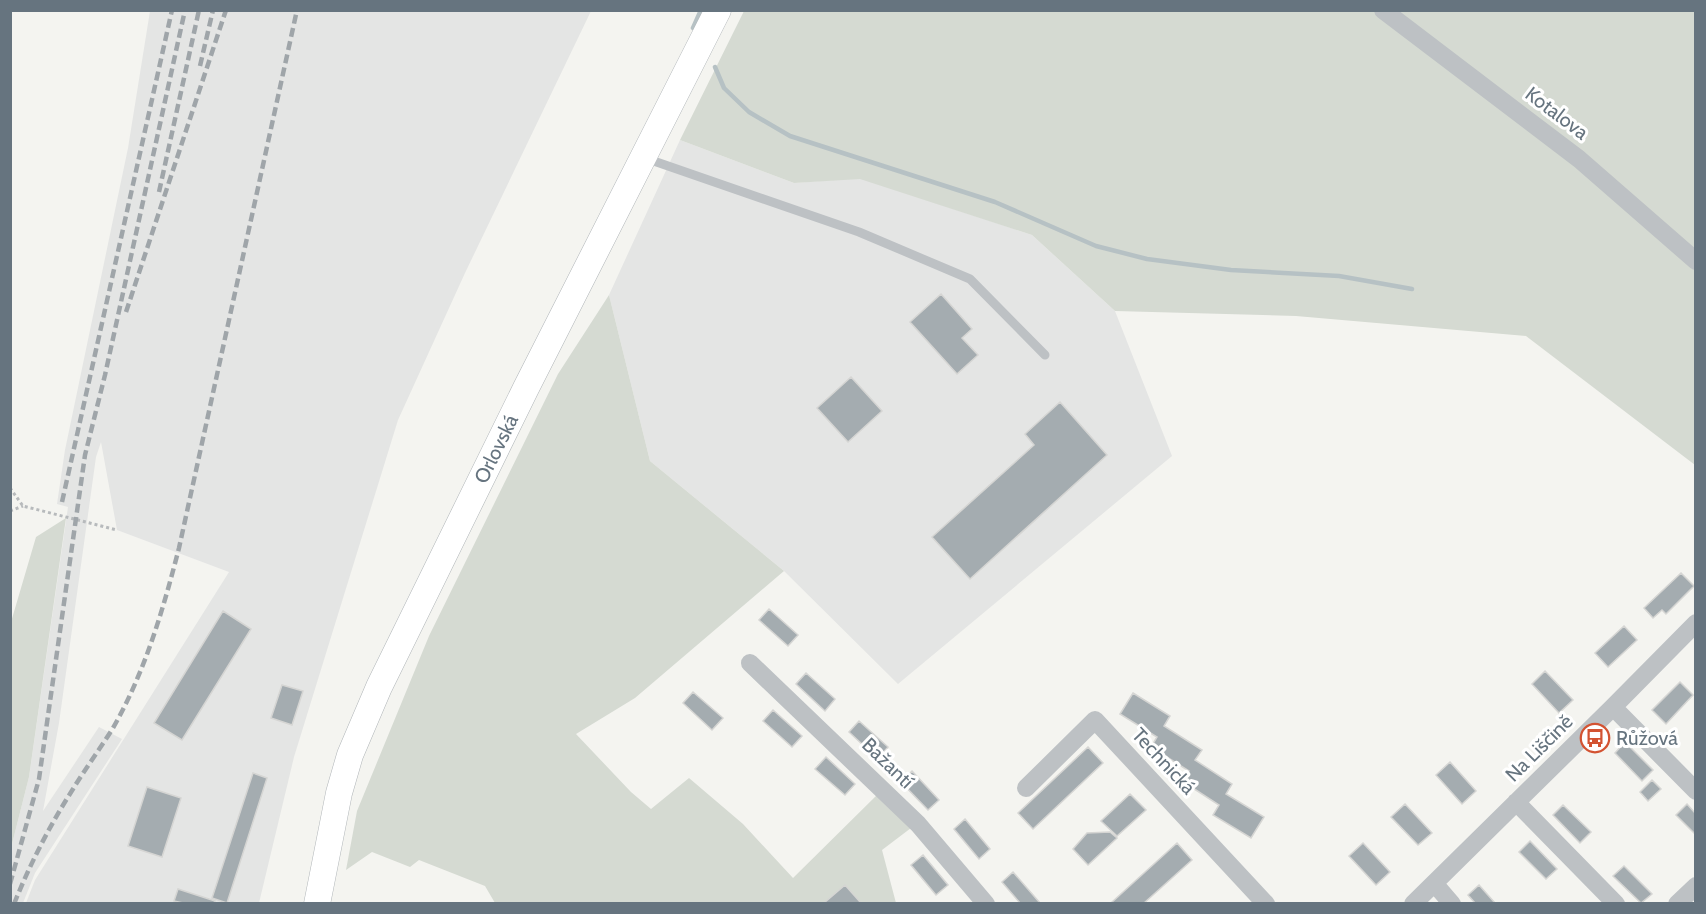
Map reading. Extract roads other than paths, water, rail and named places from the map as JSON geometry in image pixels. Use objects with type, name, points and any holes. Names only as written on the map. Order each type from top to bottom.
[{"type":"main road","name":"Orlovská","points":[[317,903],[339,793],[350,755],[375,696],[412,616],[526,388],[645,158],[718,10]]},
{"type":"street","name":"Kotalova","points":[[1383,10],[1579,159],[1695,261]]},
{"type":"street","name":"Na Liščině","points":[[1413,903],[1613,707],[1695,623]]},
{"type":"street","name":"Bažantí","points":[[750,663],[918,824],[986,903]]},
{"type":"street","points":[[1613,707],[1695,789]]},
{"type":"street","name":"Technická","points":[[1026,788],[1095,720],[1266,903]]},
{"type":"street","points":[[1516,802],[1616,903]]},
{"type":"street","points":[[1434,883],[1452,903]]},
{"type":"street","points":[[1677,903],[1695,886]]},
{"type":"lane","points":[[645,158],[859,232],[970,279],[1046,355]]},
{"type":"waterway","points":[[693,28],[701,10]]},
{"type":"waterway","points":[[715,67],[724,88],[749,112],[790,136],[995,202],[1096,246],[1147,259],[1231,270],[1339,276],[1412,289]]},
{"type":"railway","points":[[62,502],[172,10]]},
{"type":"railway","points":[[10,884],[39,779],[85,455],[105,375],[185,10]]},
{"type":"railway","points":[[159,192],[199,10]]},
{"type":"railway","points":[[200,66],[213,10]]},
{"type":"railway","points":[[126,312],[226,10]]},
{"type":"railway","points":[[14,904],[56,817],[124,707],[144,663],[160,617],[179,548],[297,10]]},
{"type":"place","name":"Růžová","points":[[1595,738]]}]
